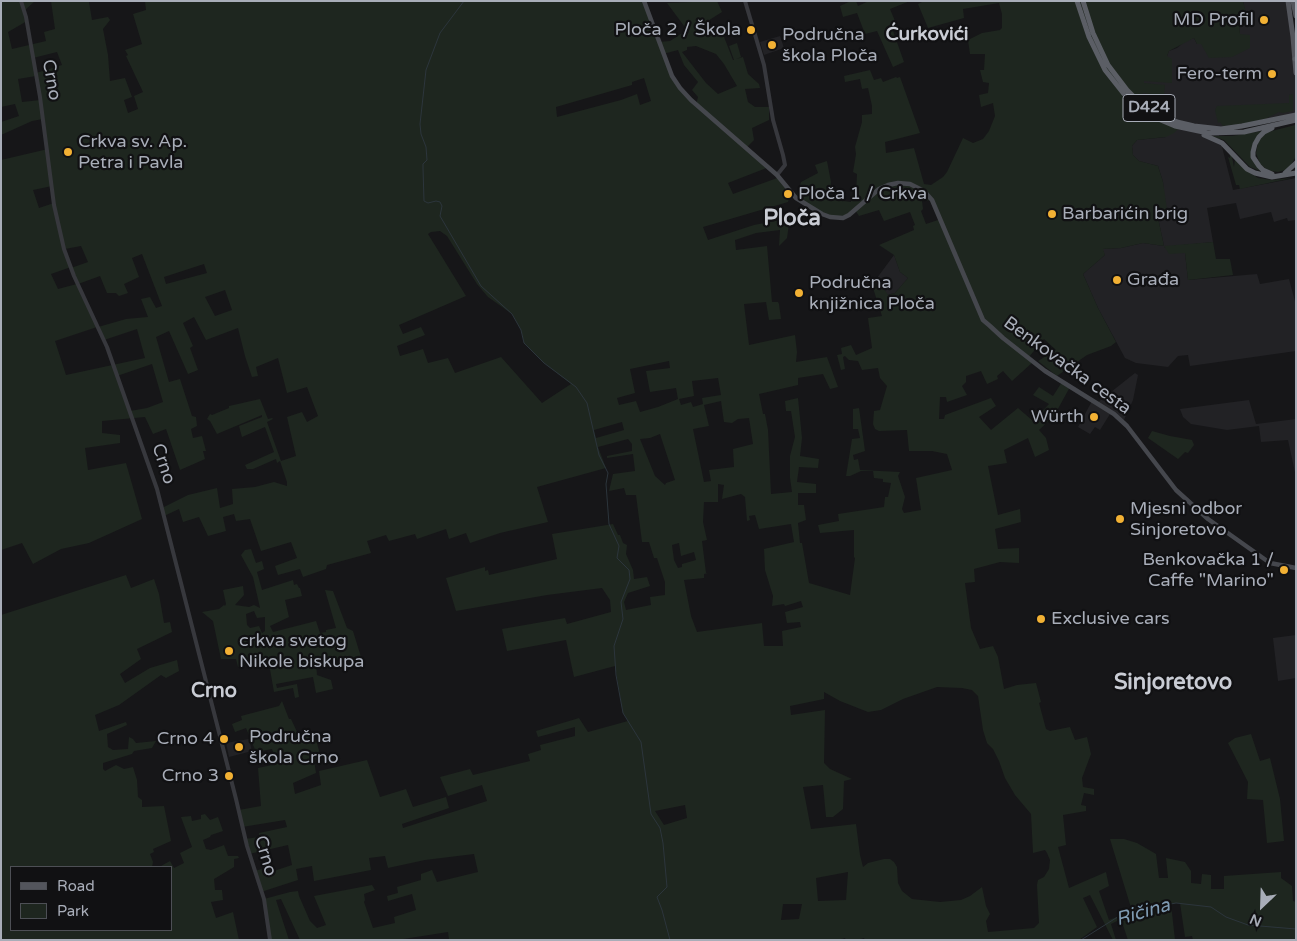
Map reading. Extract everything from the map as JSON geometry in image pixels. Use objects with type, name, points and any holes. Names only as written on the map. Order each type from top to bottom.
[{"type":"highway","name":"D424","points":[[1077,1],[1096,52],[1105,70],[1124,94],[1156,118],[1175,126],[1199,132],[1224,134],[1244,132],[1296,115]]},
{"type":"highway","name":"D424","points":[[1083,1],[1093,33],[1108,65],[1127,90],[1148,107],[1177,122],[1206,128],[1221,129],[1282,120],[1296,120]]},
{"type":"highway","points":[[1282,120],[1279,126],[1264,132],[1259,137],[1255,144],[1254,157],[1262,170],[1274,174],[1285,173],[1296,163]]},
{"type":"highway","points":[[1199,132],[1222,143],[1247,169],[1255,173],[1272,177],[1294,174]]},
{"type":"main road","name":"Benkovačka cesta","points":[[644,1],[670,71],[680,88],[691,100],[777,175],[800,202],[822,214],[843,218],[849,216],[880,189],[888,185],[898,183],[910,184],[924,191],[932,200],[983,320],[1050,374],[1114,414],[1127,426],[1176,490],[1208,519],[1270,563],[1296,568]]},
{"type":"main road","points":[[1288,1],[1296,73]]},
{"type":"main road","points":[[1293,1],[1296,16]]},
{"type":"street","name":"Crno","points":[[21,1],[26,17],[40,97],[54,205],[64,249],[74,276],[107,347],[157,489],[247,846],[264,899],[270,940]]},
{"type":"street","points":[[744,1],[764,65],[773,120],[785,165],[777,175]]},
{"type":"shaded area","points":[[1243,1],[1289,1],[1296,39],[1296,117],[1239,129],[1218,131],[1233,190],[1296,178],[1296,220],[1288,221],[1287,218],[1274,222],[1271,212],[1240,219],[1236,203],[1207,208],[1213,242],[1164,247],[1185,253],[1188,280],[1257,274],[1260,284],[1289,279],[1296,305],[1296,351],[1190,366],[1188,355],[1178,356],[1168,367],[1136,363],[1125,358],[1098,308],[1083,274],[1105,255],[1102,249],[1121,248],[1143,243],[1164,246],[1157,213],[1164,193],[1158,166],[1139,161],[1133,155],[1132,146],[1137,140],[1166,137],[1166,120],[1140,105],[1144,81],[1167,56],[1169,51],[1177,48],[1185,41],[1194,38],[1197,44],[1240,35],[1238,13],[1245,12]]},
{"type":"shaded area","name":"Područna škola Ploča","points":[[780,36],[784,48],[764,55],[760,42]]},
{"type":"shaded area","points":[[894,255],[900,272],[908,278],[895,293],[887,295],[877,278]]},
{"type":"shaded area","points":[[1135,373],[1138,375],[1133,400],[1123,422],[1110,414],[1100,430],[1095,427],[1090,434],[1078,427],[1092,401],[1097,403]]},
{"type":"shaded area","points":[[1249,400],[1256,424],[1296,419],[1296,477],[1288,440],[1261,442],[1259,426],[1227,430],[1191,424],[1183,417],[1180,409]]},
{"type":"shaded area","points":[[1296,635],[1296,678],[1278,681],[1273,638]]},
{"type":"shaded area","name":"Područna škola Crno","points":[[249,739],[252,751],[229,757],[226,743]]},
{"type":"green space","points":[[1,1],[35,1],[24,11],[27,21],[8,32],[12,49],[46,41],[44,32],[55,29],[51,1],[92,1],[89,2],[92,20],[108,17],[110,20],[103,29],[110,81],[125,78],[132,97],[124,100],[128,113],[138,109],[134,96],[143,92],[125,50],[142,44],[133,14],[146,10],[145,1],[644,1],[659,42],[670,41],[687,30],[667,3],[717,1],[722,12],[695,29],[699,35],[719,24],[733,60],[729,46],[737,43],[741,57],[736,59],[743,57],[748,74],[759,84],[760,88],[745,89],[748,102],[755,107],[769,107],[769,120],[752,128],[754,140],[747,147],[769,167],[728,183],[733,194],[780,177],[790,195],[788,202],[703,227],[708,240],[754,225],[790,218],[787,238],[779,246],[780,230],[756,233],[735,240],[736,250],[767,246],[772,302],[778,302],[781,319],[769,320],[766,302],[744,304],[749,345],[795,335],[796,362],[827,357],[838,387],[830,389],[823,374],[798,378],[798,385],[759,394],[768,430],[771,494],[792,492],[790,456],[795,437],[791,411],[786,411],[785,401],[798,398],[802,438],[800,456],[819,459],[818,468],[799,467],[797,482],[816,484],[816,493],[798,493],[798,505],[804,505],[806,520],[798,523],[800,543],[802,543],[809,583],[850,595],[855,558],[854,530],[820,533],[818,525],[839,521],[838,514],[884,507],[885,497],[888,497],[891,483],[883,482],[883,479],[874,478],[873,471],[861,471],[846,476],[852,439],[860,438],[858,429],[853,429],[853,409],[859,408],[865,451],[853,455],[854,460],[858,459],[860,470],[900,472],[898,476],[905,497],[902,509],[904,513],[921,510],[916,478],[952,470],[947,454],[932,451],[909,451],[907,430],[879,431],[875,429],[873,424],[874,411],[880,410],[887,386],[880,378],[878,368],[862,370],[858,361],[849,360],[845,356],[843,357],[845,369],[841,370],[837,355],[842,354],[841,348],[851,345],[856,355],[872,348],[868,318],[882,316],[873,288],[877,278],[888,295],[895,293],[908,278],[900,272],[894,255],[879,245],[914,230],[913,226],[915,225],[910,212],[884,221],[879,210],[859,216],[855,210],[849,215],[830,217],[796,198],[801,182],[818,173],[815,165],[827,161],[831,182],[829,199],[851,202],[851,196],[856,194],[857,174],[853,172],[856,154],[855,147],[862,115],[872,114],[872,106],[868,88],[862,89],[860,79],[845,82],[844,76],[870,70],[874,80],[881,78],[883,82],[900,77],[920,133],[885,142],[886,153],[914,148],[924,184],[931,185],[947,172],[963,138],[973,143],[983,139],[989,131],[995,116],[993,103],[981,107],[979,95],[988,93],[989,83],[983,82],[980,70],[984,70],[985,54],[970,54],[968,40],[982,33],[1000,30],[1002,28],[1002,14],[999,3],[963,9],[964,18],[928,28],[918,4],[924,1],[1243,1],[1246,12],[1238,13],[1240,34],[1250,35],[1250,48],[1232,57],[1209,58],[1201,44],[1197,44],[1194,38],[1169,51],[1167,56],[1172,59],[1172,83],[1144,81],[1144,83],[1165,85],[1164,96],[1143,93],[1140,105],[1181,126],[1174,133],[1166,137],[1137,140],[1132,146],[1133,155],[1139,161],[1158,166],[1163,182],[1167,209],[1157,213],[1164,246],[1143,243],[1121,248],[1103,249],[1105,255],[1083,274],[1116,342],[1111,346],[1087,355],[1057,376],[1038,361],[1056,350],[1044,339],[1028,358],[1033,362],[1012,381],[1003,371],[997,376],[998,379],[987,384],[981,371],[966,376],[966,382],[962,386],[967,395],[947,402],[946,397],[940,397],[939,419],[944,419],[945,415],[991,398],[996,406],[979,417],[991,430],[1018,408],[1033,421],[1049,404],[1033,395],[1039,387],[1053,396],[1062,382],[1070,387],[1054,416],[1039,430],[1046,438],[1049,450],[1035,457],[1028,438],[1004,450],[1007,463],[988,466],[998,515],[1020,509],[1021,522],[995,529],[998,549],[1019,548],[1019,563],[1000,562],[974,569],[975,582],[965,583],[971,628],[980,649],[993,646],[998,657],[1004,689],[1017,685],[1036,683],[1046,729],[1050,731],[1070,727],[1075,740],[1087,737],[1091,754],[1082,778],[1083,787],[1094,789],[1094,795],[1084,793],[1081,805],[1086,806],[1086,811],[1063,815],[1066,845],[1058,847],[1069,888],[1106,872],[1109,886],[1099,891],[1109,920],[1132,911],[1110,839],[1124,839],[1137,843],[1156,854],[1159,878],[1168,878],[1166,858],[1185,862],[1191,871],[1191,883],[1201,884],[1202,874],[1211,875],[1211,889],[1224,889],[1224,876],[1281,872],[1281,878],[1292,886],[1293,901],[1296,902],[1296,940],[1193,940],[1192,936],[1185,937],[1180,903],[1176,903],[1171,904],[1175,940],[1128,940],[1121,919],[1111,924],[1116,940],[1113,940],[1090,895],[1083,898],[1097,927],[1079,940],[865,940],[864,938],[846,940],[845,938],[838,940],[439,940],[449,939],[448,932],[397,940],[300,940],[281,899],[276,900],[289,940],[270,940],[264,899],[298,891],[310,921],[317,928],[326,925],[314,896],[372,885],[375,890],[364,894],[364,902],[373,928],[395,923],[394,917],[416,910],[412,894],[388,901],[387,896],[398,893],[397,887],[421,880],[421,874],[432,870],[437,882],[478,872],[474,854],[425,860],[388,868],[385,856],[369,858],[371,870],[314,881],[312,866],[296,869],[298,880],[261,892],[254,871],[266,868],[268,873],[292,865],[288,845],[249,854],[245,839],[259,837],[259,833],[287,827],[285,820],[242,827],[239,810],[261,806],[258,768],[277,764],[272,749],[256,752],[246,728],[235,732],[232,724],[242,720],[241,716],[279,706],[282,701],[289,719],[291,719],[299,736],[314,732],[321,758],[314,760],[316,773],[293,783],[295,794],[321,785],[319,771],[367,760],[380,797],[406,789],[413,807],[446,797],[449,808],[402,824],[403,828],[487,801],[482,785],[448,796],[440,777],[470,769],[473,775],[530,761],[528,754],[541,750],[540,745],[575,736],[575,727],[538,737],[536,731],[579,718],[588,732],[628,721],[623,713],[615,666],[574,677],[566,640],[507,651],[502,629],[565,618],[567,624],[611,612],[610,600],[602,588],[547,595],[456,611],[446,578],[485,567],[485,571],[488,570],[489,575],[557,559],[552,534],[613,524],[623,543],[627,545],[626,554],[633,570],[634,579],[647,577],[650,586],[628,593],[624,602],[626,610],[651,605],[650,597],[665,595],[665,582],[657,558],[654,558],[649,542],[642,542],[636,495],[626,495],[624,488],[609,491],[613,474],[635,471],[633,454],[607,458],[607,456],[632,451],[632,444],[628,439],[598,447],[606,468],[537,487],[548,522],[500,533],[470,543],[466,533],[449,539],[446,529],[417,539],[415,534],[389,541],[386,535],[367,541],[371,553],[327,565],[326,569],[303,577],[300,569],[278,575],[275,566],[297,558],[291,542],[261,551],[250,519],[236,521],[234,514],[223,517],[226,531],[208,536],[199,517],[183,522],[179,509],[164,516],[162,508],[188,495],[217,488],[220,508],[233,504],[232,489],[255,487],[274,482],[287,486],[280,461],[277,463],[276,459],[253,469],[247,469],[245,465],[274,452],[265,427],[242,437],[239,426],[262,417],[262,415],[217,434],[207,419],[210,414],[212,415],[229,408],[229,406],[260,399],[268,419],[273,419],[267,422],[281,461],[296,456],[287,417],[302,412],[307,422],[318,416],[307,387],[287,393],[278,358],[256,367],[258,376],[252,377],[238,328],[206,340],[194,317],[183,323],[193,346],[190,348],[198,370],[188,374],[169,331],[156,337],[169,382],[180,379],[192,416],[196,417],[197,426],[191,429],[193,438],[202,436],[206,451],[203,451],[205,459],[180,470],[166,429],[153,434],[145,417],[102,421],[102,433],[120,435],[120,443],[85,448],[88,470],[126,463],[142,519],[89,543],[61,549],[33,564],[22,543],[1,550],[1,160],[48,149],[43,119],[32,121],[1,135],[1,122],[19,116],[15,104],[1,107]],"holes":[[[696,46],[716,54],[737,86],[718,94],[706,83],[682,52],[687,50],[687,47]],[[678,50],[684,65],[698,82],[692,90],[698,97],[696,105],[672,76],[663,54]],[[57,52],[62,65],[36,73],[33,58]],[[36,76],[41,100],[22,102],[18,79]],[[644,78],[651,101],[640,105],[637,94],[557,117],[556,107],[632,85],[632,82]],[[52,186],[54,203],[39,208],[33,190]],[[932,200],[941,219],[926,224],[921,211],[923,209],[922,201]],[[440,231],[447,236],[477,284],[488,297],[512,314],[521,330],[524,343],[544,363],[571,384],[542,403],[501,357],[455,373],[448,358],[428,363],[423,349],[400,356],[397,346],[425,335],[421,327],[403,334],[399,325],[466,296],[428,234]],[[81,246],[88,262],[71,268],[77,284],[58,289],[51,274],[71,267],[65,249]],[[142,254],[162,306],[156,308],[150,297],[141,299],[148,317],[126,319],[98,327],[78,284],[100,276],[107,293],[116,293],[119,296],[128,293],[124,284],[139,277],[132,258]],[[204,264],[207,273],[166,284],[164,277]],[[225,290],[232,310],[215,316],[205,297]],[[97,327],[104,340],[137,329],[145,358],[66,375],[55,341]],[[669,361],[670,368],[646,371],[650,392],[676,388],[678,399],[640,412],[636,401],[619,405],[617,398],[635,393],[630,369]],[[152,364],[163,402],[147,408],[130,411],[117,376]],[[718,378],[721,395],[702,398],[703,404],[693,407],[691,402],[681,405],[679,399],[694,396],[692,381]],[[721,401],[724,422],[732,423],[738,419],[749,418],[753,444],[733,449],[734,467],[709,470],[711,481],[704,482],[693,429],[709,426],[704,405]],[[622,422],[624,430],[596,438],[594,430]],[[660,434],[675,480],[665,485],[655,476],[640,439]],[[718,484],[724,485],[722,499],[741,494],[745,497],[747,521],[750,520],[749,516],[755,515],[759,529],[791,524],[794,542],[764,549],[765,570],[773,596],[772,606],[784,604],[785,606],[801,601],[803,607],[785,612],[787,623],[800,622],[801,627],[782,631],[783,646],[764,646],[762,623],[697,632],[691,616],[684,580],[704,578],[704,574],[708,573],[706,573],[702,541],[707,540],[703,522],[704,502],[718,502]],[[679,543],[681,556],[694,552],[696,560],[682,564],[682,567],[678,568],[674,560],[672,545]],[[937,687],[972,690],[978,696],[987,743],[993,749],[1005,778],[1015,795],[1031,814],[1033,853],[1045,850],[1050,860],[1049,869],[1044,877],[1038,880],[1039,923],[1034,928],[988,932],[986,921],[990,914],[986,906],[982,887],[961,900],[940,902],[912,899],[902,891],[898,883],[897,867],[890,859],[868,863],[863,867],[856,824],[811,829],[803,787],[823,785],[826,817],[833,817],[843,809],[844,781],[852,779],[830,769],[824,763],[825,710],[791,715],[790,706],[824,699],[824,692],[840,701],[868,712],[881,710],[903,699]],[[685,805],[687,818],[664,825],[655,811]],[[848,872],[846,900],[818,901],[816,878]],[[783,904],[802,904],[799,919],[781,920]]]},
{"type":"green space","points":[[856,1],[858,6],[869,1],[910,1],[890,9],[897,26],[892,28],[904,62],[893,67],[877,31],[865,34],[857,13],[843,17],[840,6]]},
{"type":"green space","points":[[1293,94],[1293,111],[1279,112],[1265,119],[1248,123],[1223,126],[1220,122],[1218,123],[1215,110],[1217,106],[1289,103],[1289,95]]},
{"type":"green space","points":[[1295,125],[1296,156],[1291,165],[1285,170],[1278,172],[1265,168],[1260,164],[1256,153],[1258,143],[1262,137],[1268,132]]},
{"type":"green space","points":[[1262,131],[1253,143],[1252,154],[1268,174],[1250,167],[1224,140],[1212,136],[1232,136]]},
{"type":"green space","points":[[1230,153],[1233,157],[1234,167],[1235,159],[1258,178],[1272,180],[1292,178],[1240,189],[1239,185],[1236,185],[1228,157],[1230,158]]},
{"type":"green space","points":[[1213,242],[1216,259],[1230,259],[1233,275],[1188,280],[1185,253],[1169,254],[1164,246]]},
{"type":"green space","points":[[1152,431],[1192,440],[1194,445],[1188,453],[1185,452],[1178,459],[1148,438]]},
{"type":"green space","points":[[251,549],[256,563],[262,561],[264,569],[257,572],[262,590],[293,580],[294,585],[297,584],[300,588],[302,596],[285,600],[289,617],[270,626],[273,632],[316,621],[320,633],[336,628],[325,590],[333,591],[347,628],[353,631],[361,657],[316,662],[317,675],[331,680],[333,689],[316,693],[313,677],[276,684],[277,688],[297,684],[299,697],[295,698],[293,688],[274,692],[268,658],[238,667],[236,659],[221,659],[213,621],[202,612],[225,606],[223,590],[243,586],[244,595],[235,605],[249,607],[254,605],[260,608],[253,577],[241,555],[245,550]],"holes":[[[254,611],[257,618],[265,617],[265,631],[262,633],[259,626],[250,628],[247,625],[246,614]]]},
{"type":"green space","points":[[126,575],[131,588],[154,579],[159,594],[164,623],[170,622],[172,632],[137,649],[141,659],[120,674],[125,683],[150,668],[177,660],[179,671],[166,678],[161,675],[119,705],[95,715],[99,731],[126,722],[127,725],[107,734],[108,747],[113,750],[128,749],[129,737],[136,743],[156,741],[152,748],[134,751],[132,754],[103,763],[103,769],[105,771],[116,765],[124,769],[133,767],[137,780],[138,797],[142,800],[142,807],[164,806],[171,841],[153,849],[154,852],[150,854],[153,862],[152,866],[10,866],[10,931],[172,931],[172,866],[161,866],[170,861],[174,868],[184,863],[180,853],[192,847],[181,817],[191,816],[192,821],[201,819],[201,815],[205,814],[210,820],[218,817],[223,831],[203,840],[206,849],[211,850],[224,845],[228,856],[238,856],[239,858],[234,859],[234,867],[214,879],[215,890],[222,890],[223,900],[211,902],[216,918],[233,912],[239,940],[1,940],[1,615]]},
{"type":"green space","points":[[1251,734],[1260,761],[1270,758],[1280,799],[1284,841],[1267,843],[1263,800],[1247,799],[1248,782],[1228,743],[1235,738]]},
{"type":"waterway","points":[[464,1],[440,33],[426,70],[420,124],[427,160],[423,164],[424,201],[428,203],[440,202],[442,206],[440,216],[481,286],[512,314],[521,330],[524,343],[544,363],[576,387],[587,403],[599,455],[608,473],[606,484],[609,524],[619,546],[617,558],[629,570],[630,579],[621,602],[623,619],[614,646],[616,675],[623,713],[641,742],[651,814],[660,828],[667,887],[657,897],[670,940]]},
{"type":"waterway","name":"Ričina","points":[[1081,940],[1116,918],[1134,911],[1176,903],[1211,907],[1226,917],[1248,925],[1296,929]]},
{"type":"place","name":"MD Profil","points":[[1264,20]]},
{"type":"place","name":"Ploča 2 / Škola","points":[[751,30]]},
{"type":"place","name":"Područna škola Ploča","points":[[772,45]]},
{"type":"place","name":"Fero-term","points":[[1272,74]]},
{"type":"place","name":"Crkva sv. Ap. Petra i Pavla","points":[[68,152]]},
{"type":"place","name":"Ploča 1 / Crkva","points":[[788,194]]},
{"type":"place","name":"Barbarićin brig","points":[[1052,214]]},
{"type":"place","name":"Građa","points":[[1117,280]]},
{"type":"place","name":"Područna knjižnica Ploča","points":[[799,293]]},
{"type":"place","name":"Würth","points":[[1094,417]]},
{"type":"place","name":"Mjesni odbor Sinjoretovo","points":[[1120,519]]},
{"type":"place","name":"Benkovačka 1 / Caffe \"Marino\"","points":[[1284,570]]},
{"type":"place","name":"Exclusive cars","points":[[1041,619]]},
{"type":"place","name":"crkva svetog Nikole biskupa","points":[[229,651]]},
{"type":"place","name":"Crno 4","points":[[224,739]]},
{"type":"place","name":"Područna škola Crno","points":[[239,747]]},
{"type":"place","name":"Crno 3","points":[[229,776]]},
{"type":"district","name":"Ćurkovići","points":[[927,35]]},
{"type":"district","name":"Ploča","points":[[792,219]]},
{"type":"district","name":"Sinjoretovo","points":[[1173,683]]},
{"type":"district","name":"Crno","points":[[214,692]]}]
